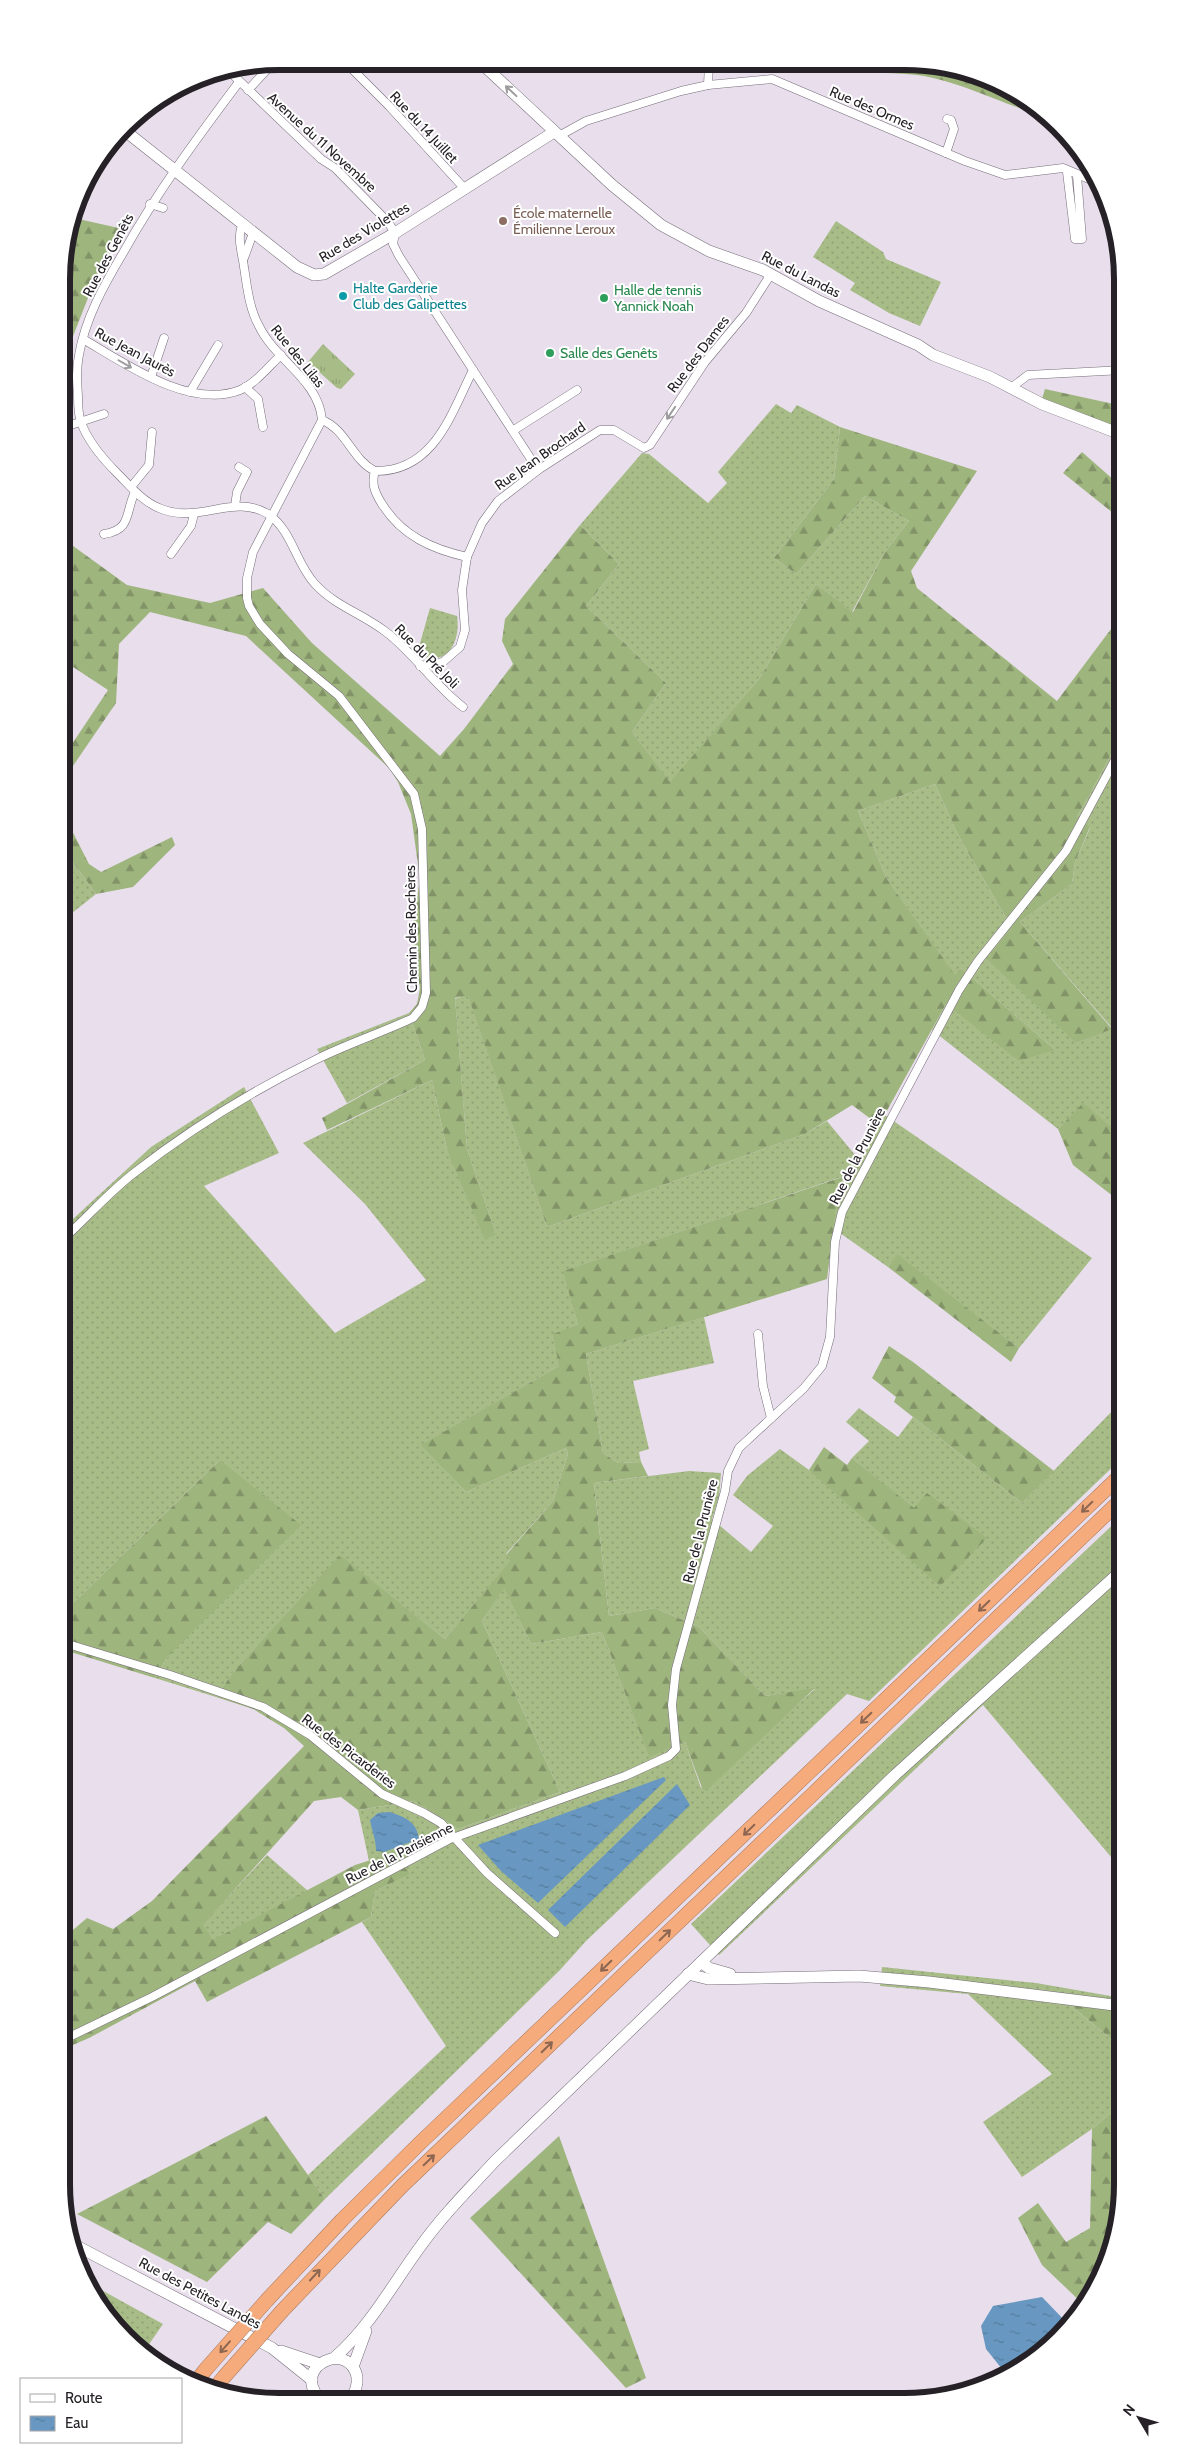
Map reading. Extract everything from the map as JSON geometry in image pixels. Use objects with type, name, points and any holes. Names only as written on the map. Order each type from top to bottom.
[{"type":"highway","points":[[200,2377],[268,2299],[342,2220],[419,2144],[1114,1482]]},
{"type":"highway","points":[[218,2384],[282,2311],[402,2186],[1114,1507]]},
{"type":"street","points":[[248,90],[267,70]]},
{"type":"street","name":"Rue du 14 Juillet","points":[[353,70],[389,106],[464,188]]},
{"type":"street","name":"Rue du Landas","points":[[489,70],[644,214],[660,225],[709,251],[771,274],[819,301],[888,334],[1011,388],[1042,404],[1114,432]]},
{"type":"street","points":[[708,85],[709,70]]},
{"type":"street","name":"Avenue du 11 Novembre","points":[[233,75],[358,191],[388,222],[395,233]]},
{"type":"street","name":"Rue des Ormes","points":[[557,134],[617,110],[708,85],[772,79],[946,153],[1005,175],[1041,169],[1062,168],[1067,172],[1089,180]]},
{"type":"street","name":"Rue des Genêts","points":[[239,82],[150,204],[100,293],[83,339],[77,378],[81,422],[95,449],[133,489],[158,508],[182,514],[194,514],[235,506],[257,509],[272,517]]},
{"type":"street","points":[[946,153],[954,129],[951,120],[947,119]]},
{"type":"street","name":"Rue des Violettes","points":[[129,134],[297,267],[314,274],[324,274],[395,233],[464,188],[557,134]]},
{"type":"street","points":[[1067,172],[1075,239],[1082,239],[1077,175]]},
{"type":"street","points":[[150,204],[163,208]]},
{"type":"street","name":"Rue des Lilas","points":[[242,225],[239,234],[243,260],[252,309],[259,327],[310,389],[321,407],[322,420]]},
{"type":"street","points":[[243,260],[253,233]]},
{"type":"street","points":[[395,233],[393,244],[399,256],[514,430],[538,470]]},
{"type":"street","name":"Rue des Dames","points":[[644,448],[650,445],[705,362],[746,313],[771,274]]},
{"type":"street","points":[[151,377],[164,338]]},
{"type":"street","name":"Rue Jean Jaurès","points":[[83,339],[151,377],[176,388],[190,392],[213,394],[240,390],[281,355]]},
{"type":"street","points":[[190,392],[218,345]]},
{"type":"street","points":[[272,517],[322,420],[332,424],[345,437],[366,467],[374,472],[384,472],[408,463],[433,444],[446,426],[473,370]]},
{"type":"street","points":[[1011,388],[1028,375],[1114,370]]},
{"type":"street","points":[[245,387],[258,400],[263,427]]},
{"type":"street","points":[[514,430],[577,390]]},
{"type":"street","points":[[70,425],[104,414]]},
{"type":"street","name":"Rue Jean Brochard","points":[[420,666],[442,662],[449,658],[456,653],[463,641],[465,630],[462,590],[467,557],[482,523],[498,501],[538,470],[600,430],[614,430],[644,448]]},
{"type":"street","points":[[104,534],[116,533],[122,527],[133,489],[149,465],[152,432]]},
{"type":"street","points":[[235,506],[237,492],[247,472],[239,467]]},
{"type":"street","points":[[374,472],[373,487],[377,496],[388,513],[403,529],[427,545],[467,557]]},
{"type":"street","points":[[171,554],[191,526],[194,514]]},
{"type":"street","name":"Rue du Pré Joli","points":[[272,517],[282,528],[305,572],[321,590],[342,607],[385,631],[443,692],[463,707]]},
{"type":"street","name":"Chemin des Rochères","points":[[70,1233],[114,1190],[163,1152],[240,1101],[284,1076],[323,1056],[413,1018],[422,1007],[426,993],[420,810],[410,786],[339,696],[288,654],[260,624],[250,606],[247,591],[249,565],[253,552],[272,517]]},
{"type":"street","name":"Rue de la Prunière","points":[[694,1602],[725,1491],[728,1471],[739,1448],[804,1388],[822,1366],[830,1337],[835,1242],[842,1212],[852,1189],[959,990],[978,961],[1066,851],[1114,762]]},
{"type":"street","points":[[758,1334],[763,1386],[771,1418]]},
{"type":"street","points":[[272,2348],[320,2364],[334,2358],[352,2343],[420,2247],[456,2202],[494,2161],[895,1775],[1114,1577]]},
{"type":"street","name":"Rue de la Parisienne","points":[[70,2037],[152,1997],[455,1838],[625,1776],[669,1756],[676,1749],[673,1687],[694,1602]]},
{"type":"street","name":"Rue des Picarderies","points":[[70,1645],[170,1675],[263,1707],[310,1734],[382,1794],[441,1823],[487,1873],[556,1933]]},
{"type":"street","points":[[701,1962],[709,1968],[739,1977]]},
{"type":"street","points":[[688,1974],[708,1978],[859,1976],[938,1983],[1114,2005]]},
{"type":"street","name":"Rue des Petites Landes","points":[[80,2248],[272,2348],[313,2391]]},
{"type":"street","points":[[353,2367],[375,2312]]},
{"type":"street","points":[[334,2358],[341,2359],[353,2367],[358,2382],[354,2393]]},
{"type":"street","points":[[313,2391],[320,2364]]},
{"type":"green space","points":[[868,70],[919,70],[959,77],[998,92],[1029,111],[963,87],[925,76],[868,73]]},
{"type":"green space","points":[[79,219],[123,229],[95,280],[70,344],[70,265]]},
{"type":"green space","points":[[836,221],[883,252],[886,259],[941,282],[920,326],[889,313],[850,290],[855,283],[813,257]]},
{"type":"green space","points":[[323,344],[355,374],[341,389],[337,388],[308,362]]},
{"type":"green space","points":[[1045,389],[1114,404],[1114,426],[1042,399]]},
{"type":"green space","points":[[776,404],[791,413],[797,405],[840,427],[834,479],[774,558],[796,574],[865,496],[909,521],[884,553],[852,612],[816,584],[759,679],[670,783],[632,732],[666,683],[586,606],[619,564],[580,525],[642,453],[649,454],[708,503],[727,483],[718,472]]},
{"type":"green space","points":[[840,427],[977,471],[911,571],[917,588],[1057,701],[1111,629],[1114,631],[1114,749],[1077,817],[1090,827],[1075,862],[1072,884],[1020,922],[1112,1029],[1076,1043],[987,959],[1013,925],[1005,916],[958,835],[935,784],[858,811],[887,879],[955,975],[961,968],[1055,1050],[1019,1061],[946,1004],[879,1125],[852,1105],[805,1134],[547,1227],[468,996],[455,998],[467,1149],[496,1234],[485,1240],[447,1150],[432,1080],[327,1130],[322,1118],[425,1060],[409,1013],[417,1004],[420,988],[411,936],[420,879],[411,814],[398,782],[389,768],[246,636],[150,612],[119,644],[116,703],[70,770],[70,747],[108,690],[70,665],[70,544],[127,585],[210,603],[263,588],[312,643],[440,756],[464,729],[513,664],[502,641],[505,619],[580,525],[619,564],[586,606],[666,683],[632,732],[670,782],[759,679],[816,584],[853,612],[884,553],[909,521],[865,496],[796,574],[774,558],[834,479]]},
{"type":"green space","points":[[1082,452],[1114,480],[1114,514],[1063,473]]},
{"type":"green space","points":[[430,608],[457,616],[457,635],[454,643],[444,655],[436,658],[427,658],[417,654]]},
{"type":"green space","points":[[1114,749],[1114,1129],[1083,1104],[1058,1129],[932,1030],[946,1004],[952,1009],[1055,1050],[961,968],[955,976],[887,879],[858,811],[935,784],[958,835],[1005,916],[1013,925],[1076,1043],[1112,1028],[1020,922],[1072,884],[1075,862],[1090,828],[1077,817]]},
{"type":"green space","points":[[70,827],[89,864],[101,872],[172,837],[175,845],[133,887],[96,894],[70,858]]},
{"type":"green space","points":[[70,858],[96,894],[70,915]]},
{"type":"green space","points":[[468,995],[547,1227],[805,1134],[827,1121],[860,1161],[885,1115],[1092,1258],[1019,1348],[897,1255],[888,1267],[833,1228],[837,1202],[853,1173],[564,1271],[578,1325],[559,1366],[422,1445],[466,1492],[566,1448],[568,1454],[553,1501],[506,1554],[511,1561],[445,1639],[340,1556],[233,1672],[216,1697],[155,1678],[168,1656],[220,1460],[70,1606],[70,1222],[151,1147],[244,1087],[279,1153],[204,1186],[335,1333],[426,1280],[365,1204],[303,1143],[432,1080],[447,1150],[496,1234],[467,1149],[455,999]]},
{"type":"green space","points":[[409,1013],[425,1060],[347,1103],[317,1049]]},
{"type":"green space","points":[[1083,1103],[1114,1129],[1114,1197],[1073,1165],[1058,1129]]},
{"type":"green space","points":[[854,1173],[837,1202],[827,1279],[586,1354],[603,1453],[618,1463],[641,1462],[648,1476],[594,1483],[609,1616],[655,1608],[699,1627],[765,1696],[815,1688],[706,1791],[702,1788],[685,1742],[649,1757],[602,1632],[531,1644],[504,1588],[482,1621],[560,1792],[458,1829],[414,1801],[358,1810],[341,1797],[314,1801],[203,1925],[213,1940],[355,1865],[393,1853],[410,1874],[375,1891],[371,1917],[207,2002],[195,1981],[89,2038],[70,2046],[70,1932],[87,1918],[113,1929],[152,1901],[304,1746],[284,1728],[253,1709],[216,1697],[233,1672],[340,1555],[445,1639],[510,1561],[506,1555],[553,1501],[568,1454],[566,1448],[466,1492],[421,1445],[559,1366],[553,1334],[578,1325],[563,1271]]},
{"type":"green space","points":[[897,1254],[1019,1348],[1011,1362],[888,1267]]},
{"type":"green space","points":[[704,1317],[714,1363],[633,1381],[649,1449],[639,1452],[641,1462],[618,1463],[603,1453],[586,1354]]},
{"type":"green space","points":[[889,1346],[913,1362],[1054,1471],[1022,1503],[894,1402],[896,1397],[872,1378]]},
{"type":"green space","points":[[859,1408],[898,1437],[913,1417],[1022,1503],[1114,1409],[1114,1466],[869,1701],[847,1694],[586,1941],[560,1970],[325,2199],[308,2175],[446,2046],[362,1922],[371,1917],[375,1891],[409,1874],[393,1853],[369,1861],[358,1810],[414,1801],[458,1829],[560,1792],[482,1621],[504,1587],[531,1644],[602,1632],[649,1756],[685,1742],[701,1788],[815,1689],[765,1696],[699,1627],[655,1608],[609,1616],[594,1483],[689,1471],[721,1473],[719,1497],[712,1519],[751,1552],[773,1526],[733,1495],[747,1476],[780,1449],[809,1470],[914,1509],[852,1458],[869,1441],[846,1422]]},
{"type":"green space","points":[[824,1447],[847,1465],[852,1458],[914,1508],[927,1493],[987,1538],[940,1586],[809,1470]]},
{"type":"green space","points":[[220,1460],[301,1525],[168,1656],[155,1678],[70,1652],[70,1606]]},
{"type":"green space","points":[[1114,1524],[1114,1861],[983,1705],[719,1955],[691,1924]]},
{"type":"green space","points":[[267,1855],[308,1891],[213,1941],[202,1925]]},
{"type":"green space","points":[[882,1967],[1036,1983],[1114,1997],[1114,2010],[1070,2005],[1114,2041],[1114,2111],[1092,2129],[1022,2177],[983,2122],[1052,2074],[968,1994],[880,1986]]},
{"type":"green space","points":[[1069,2004],[1114,2010],[1114,2041]]},
{"type":"green space","points":[[1114,2111],[1114,2198],[1110,2225],[1098,2264],[1079,2300],[1042,2265],[1018,2218],[1038,2203],[1066,2242],[1090,2228],[1092,2129]]},
{"type":"green space","points":[[266,2116],[325,2199],[291,2234],[268,2222],[207,2282],[77,2214]]},
{"type":"green space","points":[[559,2136],[646,2378],[626,2388],[470,2218]]},
{"type":"green space","points":[[97,2288],[163,2324],[148,2346],[122,2322]]},
{"type":"water","points":[[664,1777],[666,1780],[538,1903],[501,1871],[478,1845]]},
{"type":"water","points":[[677,1784],[690,1805],[565,1927],[548,1910]]},
{"type":"water","points":[[390,1812],[401,1816],[413,1824],[419,1839],[384,1852],[376,1851],[370,1820],[378,1813]]},
{"type":"water","points":[[1042,2297],[1064,2320],[1032,2350],[1002,2369],[986,2349],[981,2326],[993,2306]]},
{"type":"place","name":"École maternelle Émilienne Leroux","points":[[503,221]]},
{"type":"place","name":"Halte Garderie Club des Galipettes","points":[[343,296]]},
{"type":"place","name":"Halle de tennis Yannick Noah","points":[[604,298]]},
{"type":"place","name":"Salle des Genêts","points":[[550,353]]}]
